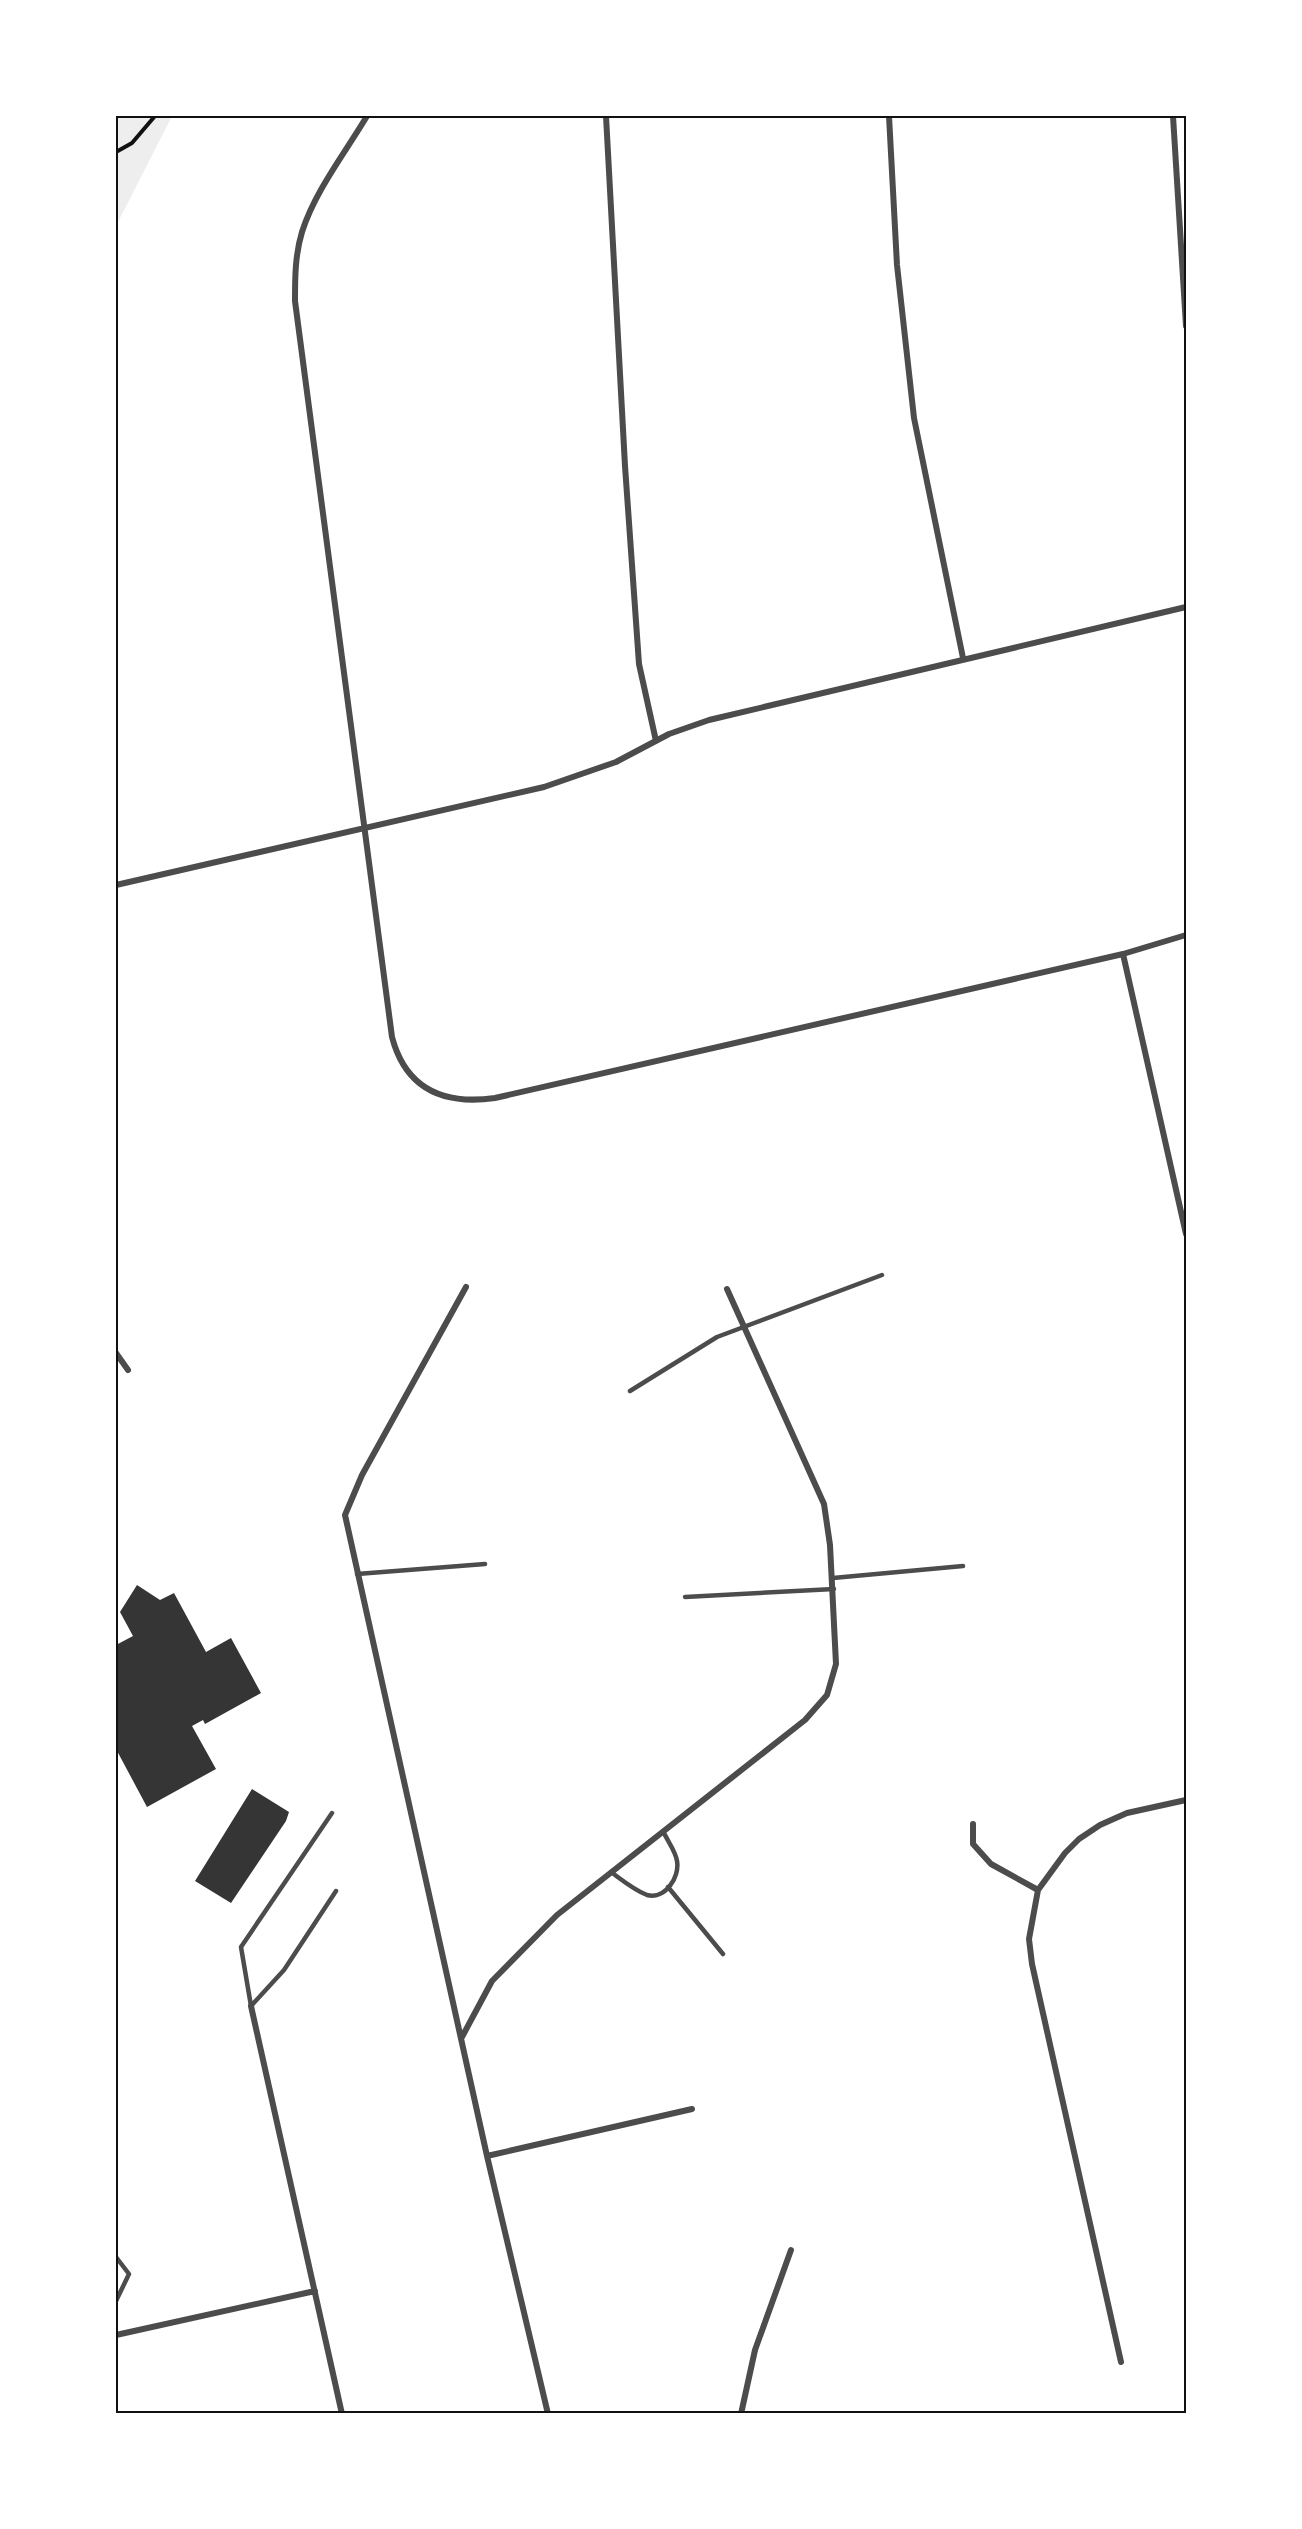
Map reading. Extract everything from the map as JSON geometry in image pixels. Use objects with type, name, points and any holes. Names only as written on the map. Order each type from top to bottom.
[{"type":"street","points":[[367,116],[313,206],[300,240],[294,275],[295,301],[306,368],[362,828],[396,1052],[414,1079],[434,1092],[456,1100],[495,1098],[1123,954],[1186,935]]},
{"type":"street","points":[[606,116],[625,466],[639,664],[656,741]]},
{"type":"street","points":[[889,116],[897,265],[914,418],[963,658]]},
{"type":"street","points":[[1173,116],[1186,326]]},
{"type":"street","points":[[116,885],[544,787],[616,762],[656,741],[709,720],[1186,607]]},
{"type":"street","points":[[1123,954],[1186,1234]]},
{"type":"street","points":[[1178,1201],[1186,1199]]},
{"type":"street","points":[[466,1287],[348,1502],[345,1515],[487,2156],[549,2414]]},
{"type":"street","points":[[462,2037],[492,1981],[557,1915],[805,1720],[820,1706],[826,1695],[836,1664],[834,1589],[824,1504],[727,1289]]},
{"type":"street","points":[[116,1353],[128,1370]]},
{"type":"street","points":[[1121,2362],[1032,1964],[1029,1939],[1038,1890],[1065,1853],[1079,1839],[1100,1825],[1127,1814],[1186,1800]]},
{"type":"street","points":[[973,1824],[973,1844],[991,1864],[1038,1890]]},
{"type":"street","points":[[251,2006],[342,2414]]},
{"type":"street","points":[[487,2156],[692,2109]]},
{"type":"street","points":[[741,2414],[755,2350],[791,2250]]},
{"type":"street","points":[[116,2334],[315,2291]]},
{"type":"lane","points":[[630,1391],[696,1348],[744,1325],[882,1275]]},
{"type":"lane","points":[[357,1574],[485,1564]]},
{"type":"lane","points":[[833,1578],[963,1566]]},
{"type":"lane","points":[[685,1597],[834,1589]]},
{"type":"lane","points":[[251,2006],[241,1947],[332,1813]]},
{"type":"lane","points":[[611,1872],[635,1889],[650,1896],[657,1895],[668,1887],[675,1878],[677,1860],[663,1831]]},
{"type":"lane","points":[[668,1887],[723,1954]]},
{"type":"lane","points":[[251,2006],[284,1970],[336,1891]]},
{"type":"lane","points":[[116,2257],[129,2274],[116,2301]]},
{"type":"path","points":[[116,151],[132,143],[155,116]]},
{"type":"shaded area","points":[[116,116],[172,116],[116,226]]},
{"type":"building","points":[[137,1585],[160,1600],[174,1593],[206,1652],[231,1638],[261,1693],[205,1724],[203,1720],[192,1726],[216,1769],[147,1807],[116,1749],[116,1645],[133,1636],[120,1612]]},
{"type":"building","points":[[252,1789],[289,1812],[286,1821],[231,1903],[195,1881]]}]
